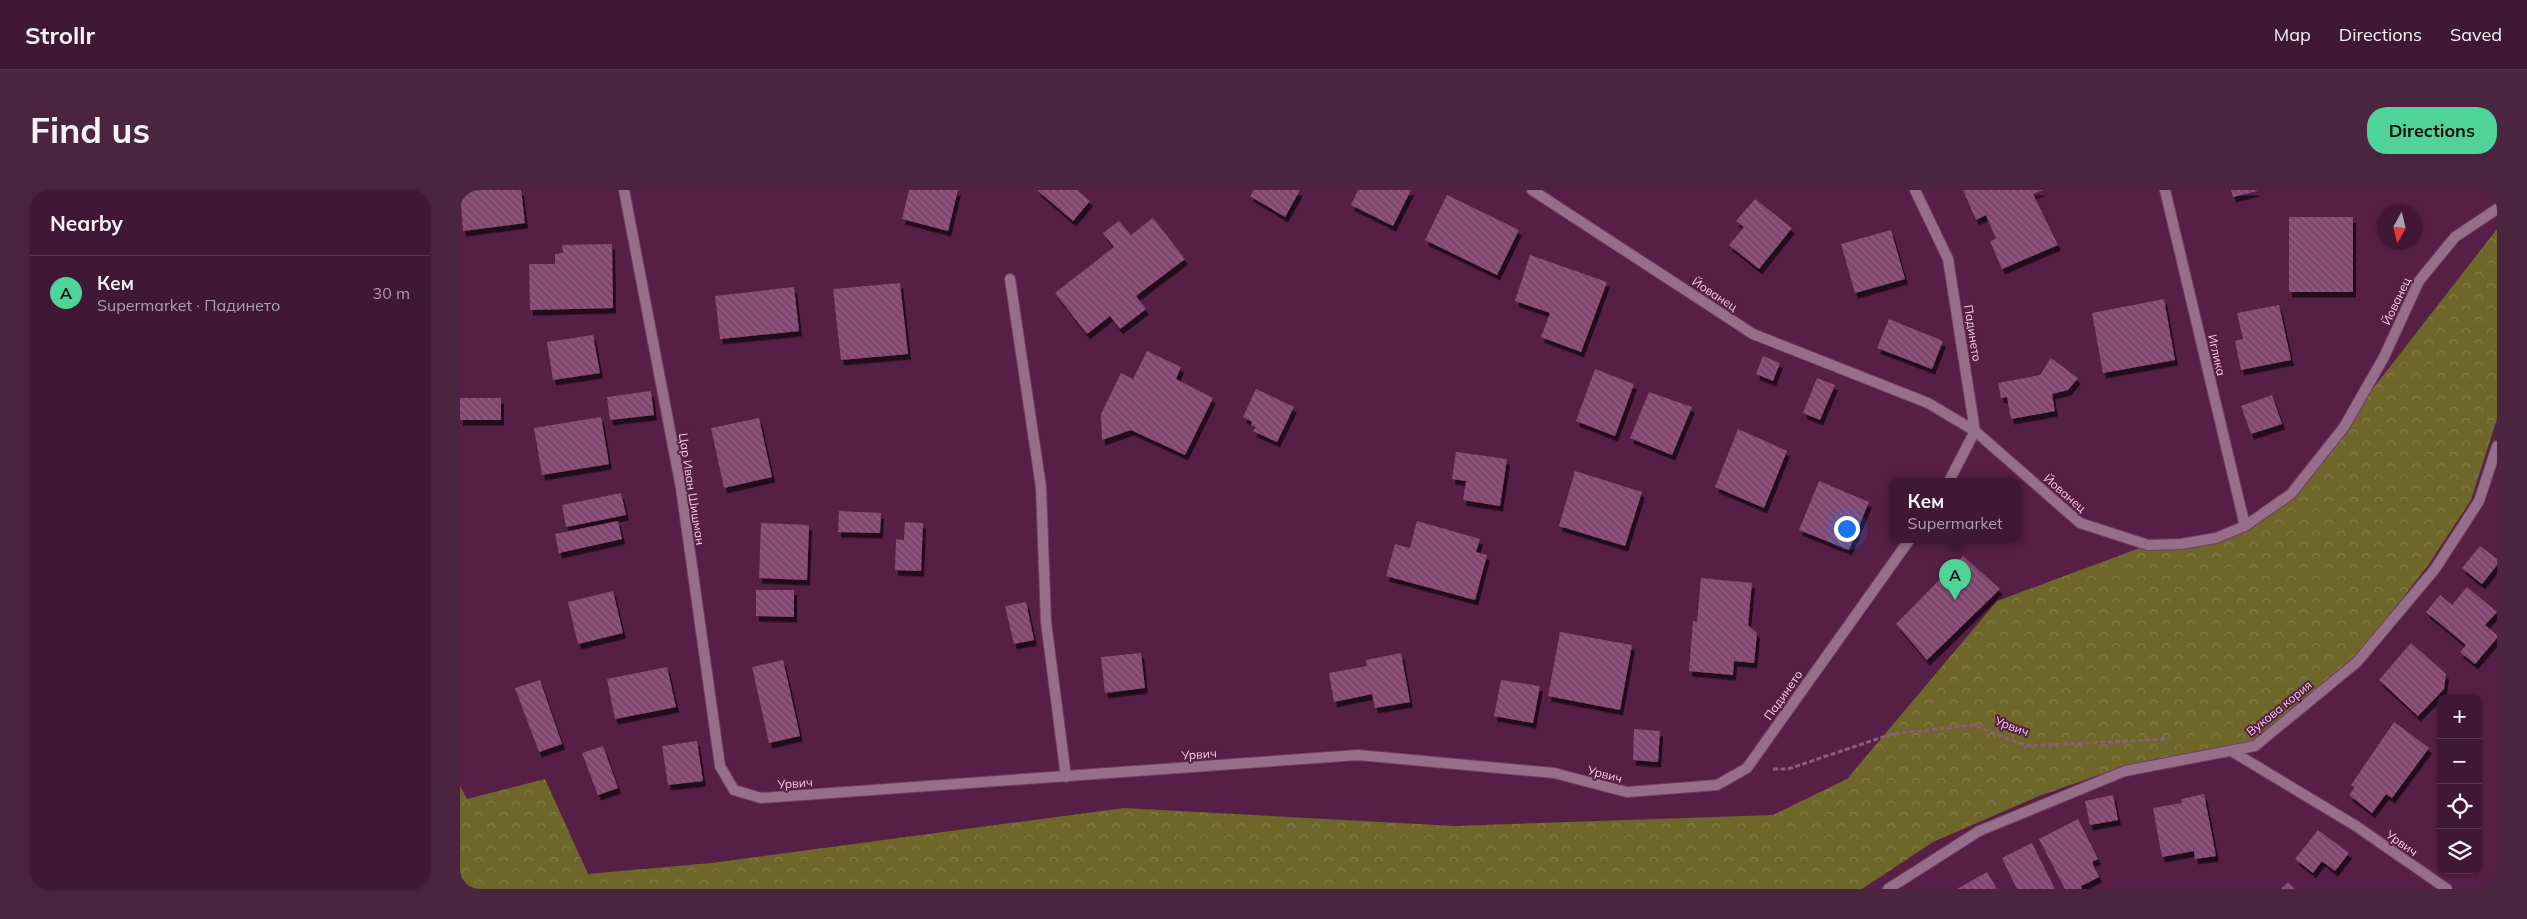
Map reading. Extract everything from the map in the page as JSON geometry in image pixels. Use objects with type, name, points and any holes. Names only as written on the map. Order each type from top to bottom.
[{"type":"street","name":"Цар Иван Шишман","points":[[624,190],[681,488],[720,766],[734,790]]},
{"type":"street","name":"Йованец","points":[[1532,190],[1754,334],[1928,403],[1975,432],[2080,523],[2148,545],[2181,544],[2216,538],[2245,526],[2291,494],[2344,427],[2384,357],[2419,281],[2455,237],[2497,209]]},
{"type":"street","name":"Падинето","points":[[1915,190],[1948,259],[1975,432]]},
{"type":"street","name":"Иглика","points":[[2165,190],[2245,526]]},
{"type":"street","points":[[1010,279],[1041,487],[1046,622],[1066,777]]},
{"type":"street","points":[[1951,478],[1975,432]]},
{"type":"street","name":"Вукова кория","points":[[1888,889],[1979,831],[2125,771],[2233,752],[2255,746],[2356,662],[2435,569],[2479,501],[2497,446]]},
{"type":"street","name":"Падинето","points":[[1747,768],[1907,543]]},
{"type":"street","name":"Урвич","points":[[2233,752],[2356,826],[2447,889]]},
{"type":"street","name":"Урвич","points":[[734,790],[761,798],[1358,755],[1554,773],[1627,792],[1717,785],[1747,768]]},
{"type":"path","name":"Урвич","points":[[1747,768],[1788,769],[1892,734],[1973,725],[2027,746],[2162,738],[2171,740]]},
{"type":"green space","points":[[2497,229],[2497,419],[2471,500],[2429,564],[2354,661],[2255,746],[2119,768],[2039,796],[1933,842],[1862,889],[460,889],[460,786],[467,799],[545,779],[588,874],[711,863],[1124,808],[1455,826],[1773,815],[1847,779],[1997,601],[2148,545],[2216,538],[2291,494]]},
{"type":"building","points":[[460,190],[521,190],[525,223],[463,231]]},
{"type":"building","points":[[909,190],[958,190],[948,231],[902,219]]},
{"type":"building","points":[[1037,190],[1077,190],[1090,201],[1073,221]]},
{"type":"building","points":[[1254,190],[1300,190],[1285,217],[1250,196]]},
{"type":"building","points":[[1358,190],[1411,190],[1393,226],[1351,205]]},
{"type":"building","points":[[1963,190],[2043,190],[2033,194],[2058,245],[2002,269],[1990,241],[1996,239],[1986,215],[1976,220]]},
{"type":"building","points":[[2231,190],[2257,190],[2257,191],[2233,197]]},
{"type":"building","points":[[1447,195],[1519,230],[1497,275],[1425,240]]},
{"type":"building","points":[[1755,199],[1792,228],[1759,269],[1729,245],[1744,227],[1736,221]]},
{"type":"building","points":[[2289,217],[2353,217],[2353,292],[2289,292]]},
{"type":"building","points":[[1153,218],[1185,259],[1136,296],[1146,309],[1120,329],[1110,316],[1087,334],[1055,293],[1114,247],[1103,233],[1119,221],[1131,235]]},
{"type":"building","points":[[1891,230],[1905,279],[1855,293],[1841,244]]},
{"type":"building","points":[[612,244],[613,308],[530,310],[529,264],[555,264],[555,254],[563,253],[562,245]]},
{"type":"building","points":[[1530,255],[1607,282],[1581,352],[1541,337],[1550,313],[1515,301]]},
{"type":"building","points":[[900,283],[908,354],[841,360],[833,289]]},
{"type":"building","points":[[794,287],[799,331],[720,339],[715,296]]},
{"type":"building","points":[[2164,299],[2175,360],[2103,373],[2092,313]]},
{"type":"building","points":[[2279,305],[2291,360],[2241,370],[2235,341],[2243,339],[2237,313]]},
{"type":"building","points":[[1889,319],[1943,341],[1932,369],[1877,348]]},
{"type":"building","points":[[593,335],[600,373],[553,380],[547,342]]},
{"type":"building","points":[[1147,351],[1181,367],[1176,379],[1213,398],[1185,455],[1131,430],[1102,440],[1101,414],[1121,373],[1133,379]]},
{"type":"building","points":[[1763,356],[1780,363],[1773,381],[1756,374]]},
{"type":"building","points":[[2051,358],[2078,378],[2068,390],[2052,394],[2055,411],[2011,419],[2007,397],[2001,398],[1998,383],[2040,375]]},
{"type":"building","points":[[1595,369],[1634,384],[1615,436],[1576,421]]},
{"type":"building","points":[[1817,378],[1835,385],[1820,420],[1803,413]]},
{"type":"building","points":[[1256,389],[1294,407],[1277,442],[1253,431],[1256,427],[1251,425],[1252,422],[1243,417]]},
{"type":"building","points":[[651,391],[654,415],[610,420],[607,397]]},
{"type":"building","points":[[1649,392],[1692,407],[1672,455],[1630,438]]},
{"type":"building","points":[[2272,395],[2282,424],[2251,434],[2241,406]]},
{"type":"building","points":[[460,398],[501,398],[501,420],[460,420]]},
{"type":"building","points":[[601,417],[609,464],[542,475],[534,428]]},
{"type":"building","points":[[759,418],[772,477],[724,488],[711,428]]},
{"type":"building","points":[[1738,429],[1787,451],[1764,508],[1715,487]]},
{"type":"building","points":[[1456,452],[1507,459],[1500,506],[1463,500],[1466,481],[1452,479]]},
{"type":"building","points":[[1575,471],[1642,492],[1625,546],[1559,526]]},
{"type":"building","points":[[1819,481],[1869,502],[1849,550],[1799,530]]},
{"type":"building","points":[[621,493],[626,515],[566,527],[562,505]]},
{"type":"building","points":[[839,511],[881,513],[880,533],[838,532]]},
{"type":"building","points":[[618,521],[622,539],[559,553],[555,534]]},
{"type":"building","points":[[1417,521],[1480,539],[1476,552],[1487,555],[1475,600],[1386,576],[1395,544],[1410,548]]},
{"type":"building","points":[[905,522],[923,523],[921,571],[895,570],[896,539],[904,540]]},
{"type":"building","points":[[761,523],[809,525],[807,580],[759,578]]},
{"type":"building","points":[[2480,546],[2497,559],[2497,565],[2482,584],[2462,568]]},
{"type":"building","points":[[1963,556],[2000,589],[1927,660],[1896,624]]},
{"type":"building","points":[[1701,578],[1752,583],[1748,625],[1757,633],[1754,663],[1734,661],[1733,675],[1689,671],[1693,621],[1697,622]]},
{"type":"building","points":[[2467,587],[2497,612],[2485,625],[2497,635],[2497,638],[2475,664],[2460,652],[2466,645],[2426,612],[2440,595],[2452,605]]},
{"type":"building","points":[[756,590],[794,590],[794,617],[756,616]]},
{"type":"building","points":[[613,591],[623,633],[578,644],[568,602]]},
{"type":"building","points":[[1026,602],[1034,640],[1014,644],[1005,606]]},
{"type":"building","points":[[1560,632],[1632,645],[1620,710],[1548,696]]},
{"type":"building","points":[[2411,643],[2446,674],[2444,689],[2437,694],[2418,716],[2379,680]]},
{"type":"building","points":[[1141,653],[1145,688],[1105,693],[1101,657]]},
{"type":"building","points":[[1401,653],[1410,702],[1375,708],[1372,694],[1334,702],[1329,673],[1367,666],[1366,660]]},
{"type":"building","points":[[783,660],[800,736],[769,743],[752,667]]},
{"type":"building","points":[[667,667],[676,707],[615,719],[607,679]]},
{"type":"building","points":[[540,680],[562,744],[539,752],[515,688]]},
{"type":"building","points":[[1501,680],[1540,686],[1533,723],[1494,716]]},
{"type":"building","points":[[2394,722],[2429,748],[2392,798],[2386,794],[2372,813],[2349,795],[2355,787],[2351,785]]},
{"type":"building","points":[[1634,729],[1660,731],[1658,762],[1633,760]]},
{"type":"building","points":[[697,741],[703,781],[668,785],[662,746]]},
{"type":"building","points":[[603,746],[618,788],[598,795],[582,753]]},
{"type":"building","points":[[2204,794],[2216,856],[2195,859],[2194,851],[2162,857],[2153,808],[2182,803],[2181,799]]},
{"type":"building","points":[[2113,795],[2118,820],[2090,825],[2085,801]]},
{"type":"building","points":[[2078,819],[2098,859],[2092,862],[2099,877],[2081,886],[2082,889],[2065,889],[2039,839]]},
{"type":"building","points":[[2318,830],[2349,853],[2335,871],[2322,861],[2313,873],[2295,859]]},
{"type":"building","points":[[2032,843],[2055,889],[2017,889],[2002,858]]},
{"type":"building","points":[[1987,872],[1997,889],[1957,889]]},
{"type":"building","points":[[2288,882],[2295,889],[2281,889]]},
{"type":"place","name":"Кем","points":[[1955,600]]}]
